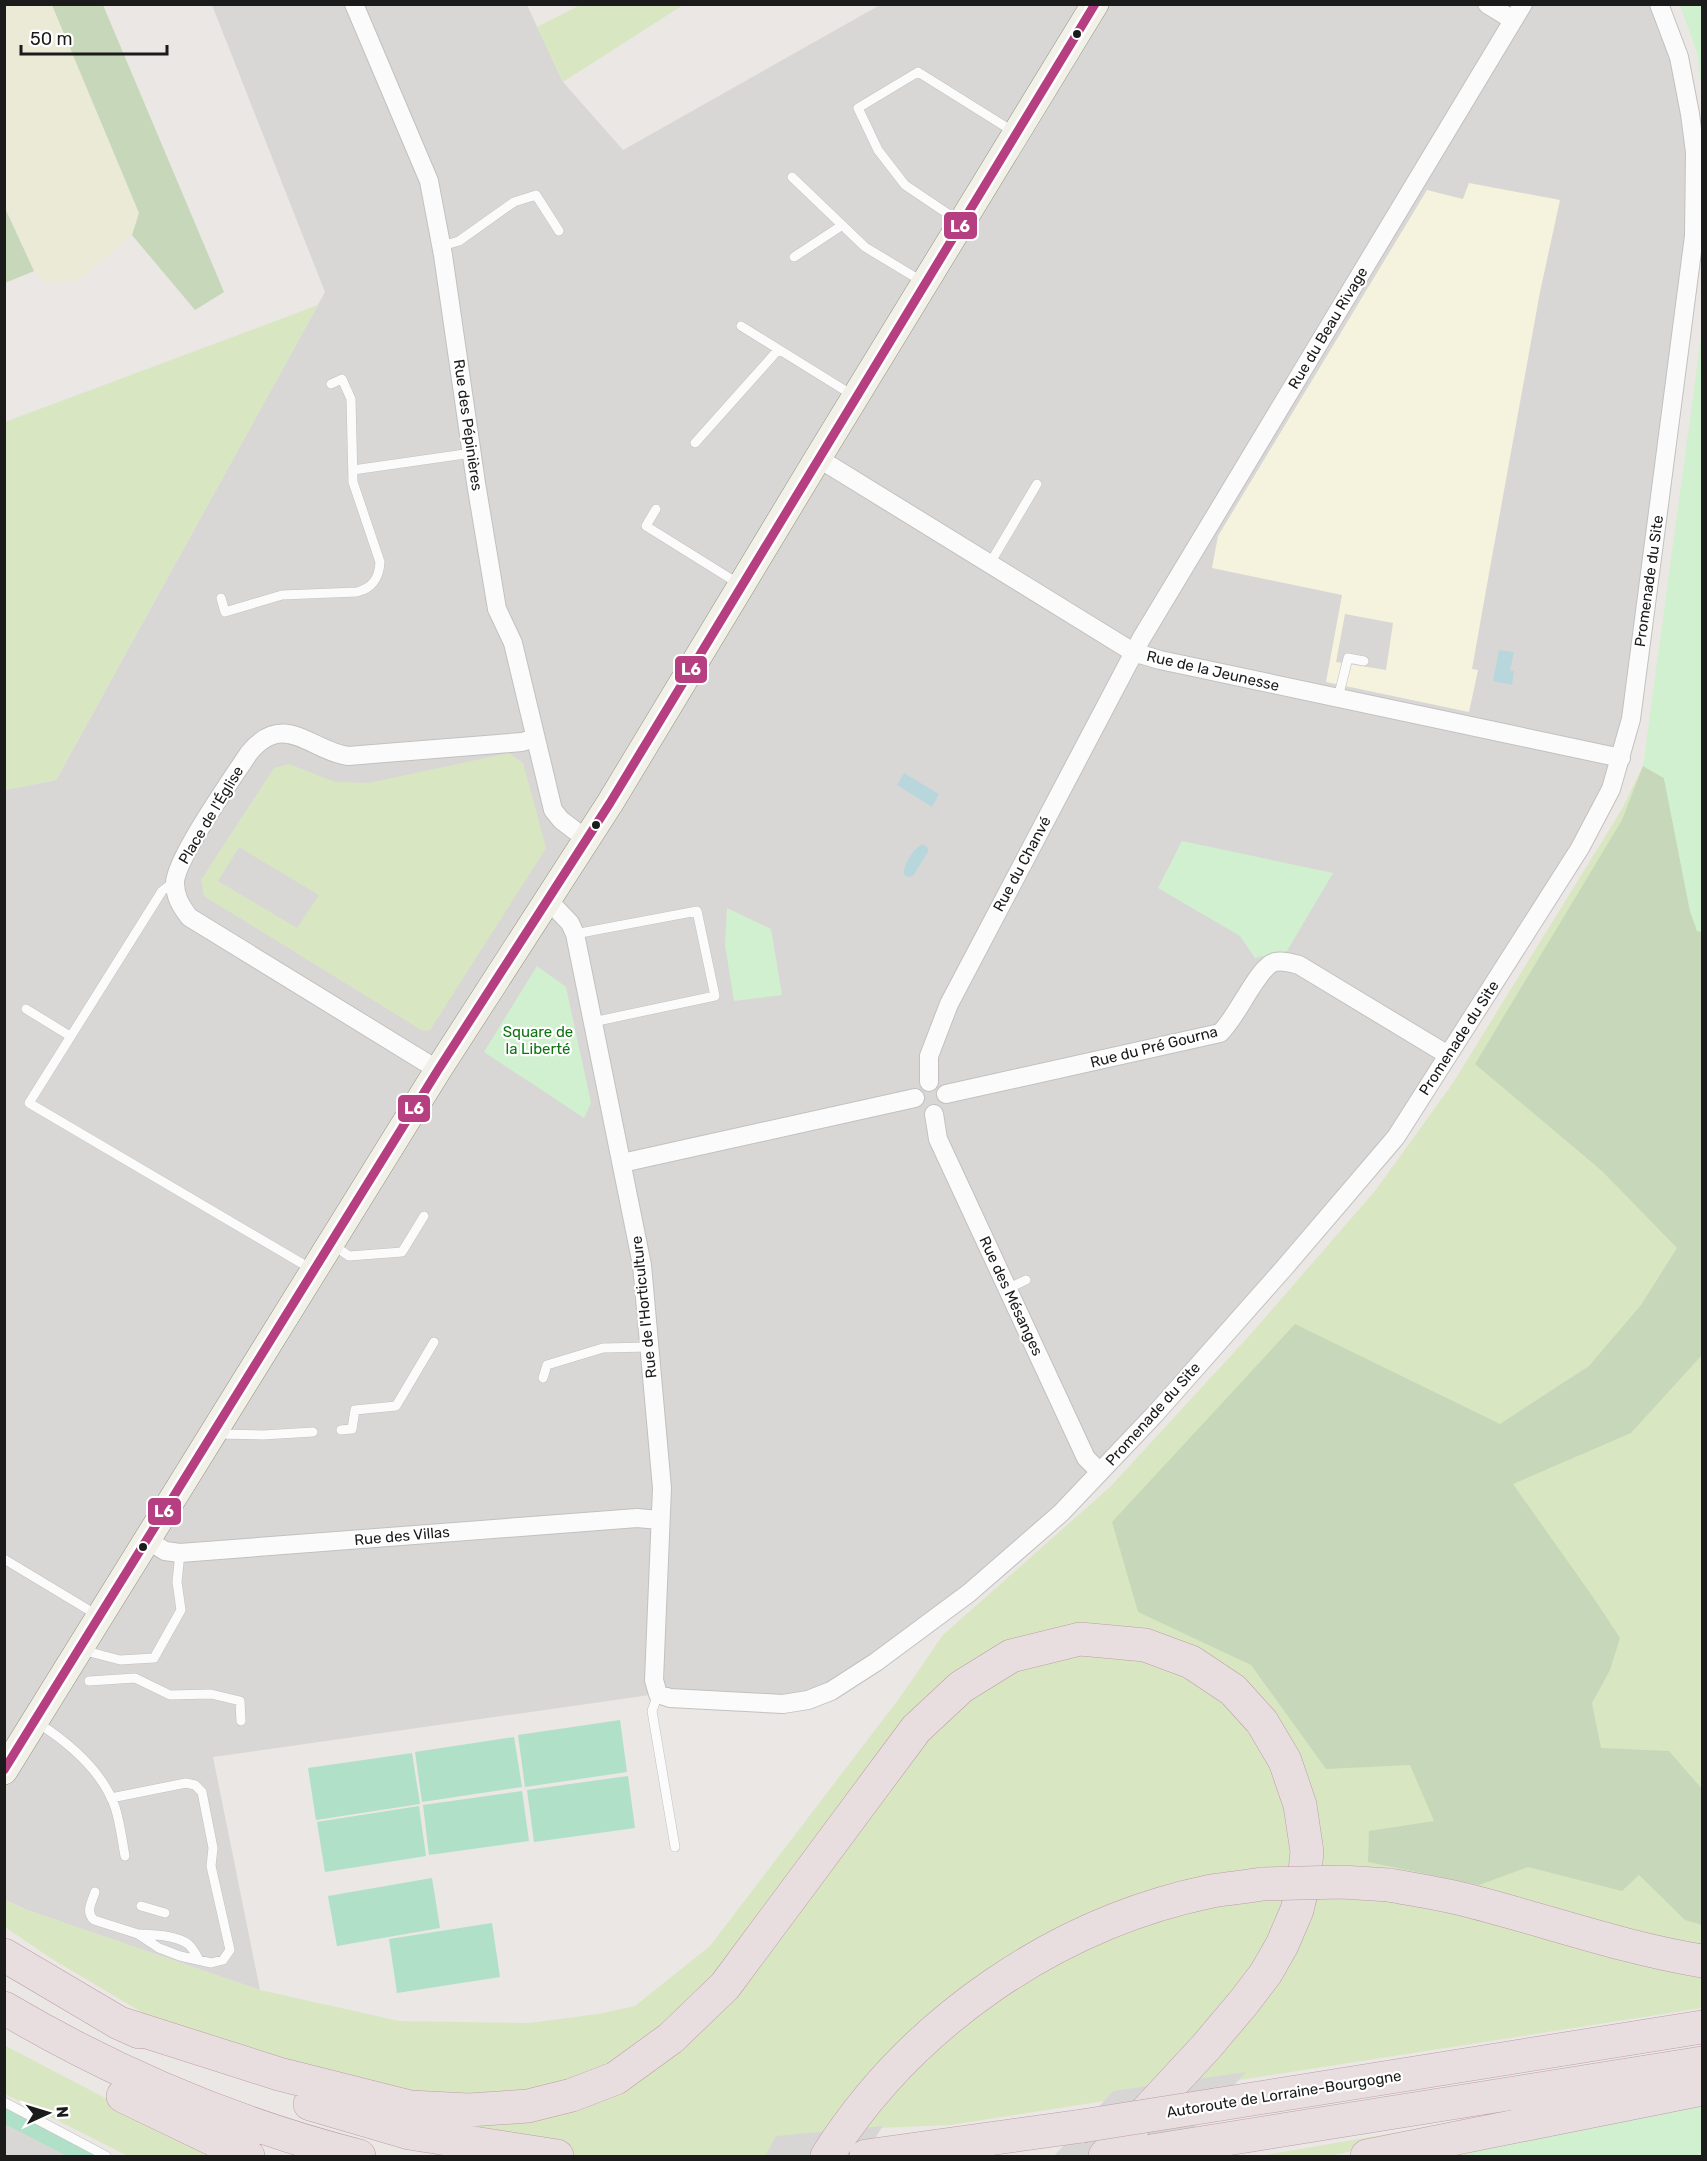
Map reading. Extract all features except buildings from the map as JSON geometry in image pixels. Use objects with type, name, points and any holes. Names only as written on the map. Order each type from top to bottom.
[{"type":"highway","points":[[119,2023],[279,2074],[410,2107],[469,2110],[528,2106],[572,2094],[616,2078],[671,2038],[724,1986],[916,1729],[961,1687],[1011,1656],[1080,1639],[1145,1645],[1191,1662],[1208,1673],[1233,1690],[1262,1722],[1285,1761],[1300,1805],[1307,1852],[1304,1881],[1297,1910],[1282,1945],[1266,1973],[1206,2047],[1106,2157]]},
{"type":"highway","points":[[827,2157],[847,2126],[891,2072],[940,2026],[995,1982],[1054,1948],[1116,1920],[1164,1904],[1212,1892],[1262,1884],[1342,1882],[1389,1885],[1468,1900],[1607,1940],[1666,1955],[1702,1960]]},
{"type":"highway","points":[[4,1955],[119,2023],[275,2093],[409,2133],[557,2157]]},
{"type":"highway","points":[[4,2008],[164,2091],[236,2120],[359,2157]]},
{"type":"highway","name":"Autoroute de Lorraine-Bourgogne","points":[[866,2157],[1082,2126],[1702,2027]]},
{"type":"highway","points":[[4,2028],[87,2078],[248,2157]]},
{"type":"highway","points":[[1120,2157],[1702,2062]]},
{"type":"highway","points":[[1366,2157],[1702,2089]]},
{"type":"main road","points":[[4,1771],[438,1070],[586,839],[1095,4]]},
{"type":"street","name":"Rue des Pépinières","points":[[354,4],[429,181],[442,246],[497,609],[513,643],[554,810],[561,820],[586,839]]},
{"type":"street","points":[[1487,4],[1513,20]]},
{"type":"street","name":"Rue du Beau Rivage","points":[[1133,652],[1523,4]]},
{"type":"street","name":"Promenade du Site","points":[[658,1694],[670,1698],[783,1704],[808,1701],[831,1691],[876,1662],[969,1593],[1061,1513],[1156,1413],[1285,1267],[1395,1137],[1580,848],[1611,789],[1631,719],[1694,236],[1695,152],[1690,114],[1679,57],[1659,4]]},
{"type":"street","name":"Rue de la Jeunesse","points":[[818,458],[1133,652],[1160,660],[1621,758]]},
{"type":"street","name":"Rue du Chanvé","points":[[928,1082],[929,1056],[949,1004],[1133,652]]},
{"type":"street","name":"Place de l'Église","points":[[438,1070],[189,917],[177,900],[175,881],[183,858],[249,753],[256,743],[270,736],[296,735],[338,754],[348,756],[522,742],[535,738]]},
{"type":"street","name":"Rue de l'Horticulture","points":[[548,900],[570,923],[575,934],[642,1265],[662,1488],[654,1680],[658,1694]]},
{"type":"street","name":"Rue du Pré Gourna","points":[[946,1094],[1220,1033],[1230,1025],[1265,967],[1275,962],[1299,965],[1448,1055]]},
{"type":"street","points":[[928,1082],[938,1083],[946,1094],[946,1104],[934,1114],[921,1111],[915,1103],[920,1086],[928,1082]]},
{"type":"street","points":[[622,1162],[915,1098]]},
{"type":"street","name":"Rue des Mésanges","points":[[934,1114],[938,1139],[1007,1288],[1086,1458],[1100,1472]]},
{"type":"street","name":"Rue des Villas","points":[[148,1540],[165,1551],[180,1553],[638,1518],[660,1520]]},
{"type":"lane","points":[[962,223],[905,184],[878,150],[858,108],[918,72],[1016,134]]},
{"type":"lane","points":[[792,177],[865,247],[925,283]]},
{"type":"lane","points":[[442,246],[459,241],[514,202],[536,195],[559,231]]},
{"type":"lane","points":[[794,257],[841,226]]},
{"type":"lane","points":[[741,326],[856,397]]},
{"type":"lane","points":[[695,443],[778,350]]},
{"type":"lane","points":[[221,598],[225,612],[282,595],[357,592],[374,583],[379,574],[380,562],[353,482],[351,399],[342,379],[331,384]]},
{"type":"lane","points":[[353,470],[472,453]]},
{"type":"lane","points":[[989,564],[1037,484]]},
{"type":"lane","points":[[656,508],[646,526],[741,585]]},
{"type":"lane","points":[[1338,698],[1348,658],[1364,661]]},
{"type":"lane","points":[[175,881],[162,891],[29,1103],[315,1271]]},
{"type":"lane","points":[[575,934],[697,911],[715,996],[593,1022]]},
{"type":"lane","points":[[26,1009],[70,1036]]},
{"type":"lane","points":[[331,1244],[349,1256],[402,1252],[424,1216]]},
{"type":"lane","points":[[1007,1288],[1026,1280]]},
{"type":"lane","points":[[341,1430],[352,1429],[355,1410],[396,1406],[434,1342]]},
{"type":"lane","points":[[543,1378],[547,1365],[588,1351],[603,1348],[649,1347]]},
{"type":"lane","points":[[213,1434],[262,1435],[313,1432]]},
{"type":"lane","points":[[79,1650],[120,1660],[154,1658],[181,1610],[177,1582],[180,1553]]},
{"type":"lane","points":[[4,1559],[100,1616]]},
{"type":"lane","points":[[89,1681],[135,1678],[170,1695],[211,1694],[240,1701],[241,1721]]},
{"type":"lane","points":[[658,1694],[652,1711],[675,1846]]},
{"type":"lane","points":[[36,1722],[73,1749],[96,1774],[115,1807],[125,1856]]},
{"type":"lane","points":[[111,1798],[186,1783],[195,1785],[202,1792],[213,1848],[211,1866],[230,1950],[223,1960],[211,1963],[159,1948],[138,1934]]},
{"type":"lane","points":[[95,1892],[89,1910],[90,1917],[94,1920],[138,1934],[164,1935],[183,1942],[189,1945],[199,1960]]},
{"type":"lane","points":[[141,1906],[165,1913]]},
{"type":"lane","points":[[4,2102],[106,2157]]},
{"type":"shaded area","points":[[212,5],[527,5],[563,82],[623,150],[880,5],[1659,5],[1695,152],[1673,401],[1611,789],[1396,1137],[1156,1413],[969,1593],[808,1700],[657,1694],[213,1757],[260,1990],[27,1910],[5,1900],[4,790],[56,780],[325,292]]},
{"type":"shaded area","points":[[1107,5],[1126,5],[1106,38],[1088,35]]},
{"type":"shaded area","points":[[1051,96],[1068,99],[1014,185],[998,183]]},
{"type":"shaded area","points":[[1469,183],[1560,200],[1540,292],[1472,669],[1478,670],[1469,712],[1326,682],[1342,595],[1212,568],[1218,536],[1427,190],[1463,199]]},
{"type":"shaded area","points":[[990,196],[1006,200],[955,286],[938,283]]},
{"type":"shaded area","points":[[336,341],[358,397],[360,454],[405,449],[408,476],[370,484],[392,556],[387,579],[378,594],[360,599],[360,608],[289,614],[284,603],[195,630],[183,592],[195,573],[237,561],[245,590],[271,582],[357,577],[364,574],[367,567],[338,483],[338,414],[308,417],[292,380],[301,355]]},
{"type":"shaded area","points":[[802,506],[817,510],[698,707],[681,703]]},
{"type":"shaded area","points":[[1345,614],[1393,623],[1386,670],[1336,662]]},
{"type":"shaded area","points":[[716,709],[735,721],[721,745],[722,778],[715,789],[679,770]]},
{"type":"shaded area","points":[[671,721],[686,724],[660,766],[645,763]]},
{"type":"shaded area","points":[[187,762],[199,769],[176,807],[164,800]]},
{"type":"shaded area","points":[[187,796],[199,804],[64,1024],[50,1016]]},
{"type":"shaded area","points":[[239,847],[319,895],[297,928],[218,881]]},
{"type":"shaded area","points":[[1236,967],[1249,974],[1218,1024],[1206,1018]]},
{"type":"shaded area","points":[[124,970],[136,978],[60,1100],[48,1092]]},
{"type":"shaded area","points":[[22,973],[59,997],[48,1014],[36,1007],[28,1018],[41,1026],[24,1051],[12,1044],[5,1055],[5,1029],[8,1024],[5,1022],[5,1001]]},
{"type":"shaded area","points":[[41,1032],[53,1039],[15,1100],[5,1094],[5,1090]]},
{"type":"shaded area","points":[[223,1041],[263,1066],[190,1187],[149,1162]]},
{"type":"shaded area","points":[[453,1071],[470,1073],[438,1124],[420,1123]]},
{"type":"shaded area","points":[[14,1113],[34,1126],[49,1125],[54,1198],[5,1201],[5,1114]]},
{"type":"shaded area","points":[[65,1133],[145,1184],[138,1195],[57,1146]]},
{"type":"shaded area","points":[[410,1140],[427,1142],[414,1163],[396,1162]]},
{"type":"shaded area","points":[[389,1174],[407,1175],[360,1250],[344,1246]]},
{"type":"shaded area","points":[[1098,1193],[1121,1242],[1109,1291],[1044,1321],[1002,1238]]},
{"type":"shaded area","points":[[320,1286],[338,1286],[309,1333],[291,1332]]},
{"type":"shaded area","points":[[55,1304],[72,1309],[78,1321],[89,1319],[131,1504],[120,1507],[119,1529],[108,1547],[97,1554],[52,1565],[35,1593],[5,1574],[4,1315]]},
{"type":"shaded area","points":[[286,1341],[303,1343],[272,1393],[254,1392]]},
{"type":"shaded area","points":[[247,1403],[266,1403],[252,1425],[233,1426]]},
{"type":"shaded area","points":[[230,1445],[201,1492],[194,1488],[219,1447]]},
{"type":"shaded area","points":[[72,1724],[107,1762],[103,1766],[111,1775],[116,1790],[127,1808],[133,1807],[136,1822],[129,1823],[131,1828],[145,1826],[159,1895],[144,1898],[138,1926],[103,1915],[107,1901],[103,1900],[98,1902],[84,1899],[80,1913],[59,1907],[67,1879],[91,1886],[114,1873],[117,1865],[116,1861],[102,1864],[91,1813],[105,1810],[95,1788],[84,1797],[61,1772],[46,1762],[67,1728]]},
{"type":"shaded area","points":[[5,2124],[67,2156],[5,2156]]},
{"type":"green space","points":[[4,5],[52,5],[139,213],[132,235],[76,282],[45,283],[34,271],[5,206]]},
{"type":"green space","points":[[52,5],[103,5],[224,292],[195,310],[132,235],[139,213]]},
{"type":"green space","points":[[580,5],[683,5],[563,82],[537,27]]},
{"type":"green space","points":[[1680,5],[1702,5],[1702,92],[1697,53]]},
{"type":"green space","points":[[4,206],[34,271],[5,283],[4,283]]},
{"type":"green space","points":[[318,305],[56,780],[5,790],[5,422]]},
{"type":"green space","points":[[1702,330],[1702,932],[1697,931],[1690,911],[1664,778],[1643,766]]},
{"type":"green space","points":[[509,753],[523,763],[546,848],[430,1030],[423,1031],[204,896],[201,880],[274,768],[289,764],[335,782],[369,783]]},
{"type":"green space","points":[[1643,766],[1664,778],[1697,930],[1702,932],[1702,2008],[950,2125],[827,2130],[811,2156],[433,2156],[443,2119],[615,2088],[742,1950],[642,2050],[549,2090],[492,2097],[334,2085],[155,2020],[52,1959],[5,1927],[4,1900],[27,1910],[260,1990],[399,2021],[529,2023],[598,2014],[635,2006],[710,1946],[901,1696],[943,1635],[1110,1487],[1250,1335],[1375,1191],[1453,1083],[1622,809]]},
{"type":"green space","points":[[1643,766],[1664,778],[1690,911],[1697,930],[1702,932],[1702,1355],[1631,1433],[1513,1484],[1620,1638],[1610,1670],[1592,1703],[1601,1748],[1669,1751],[1702,1789],[1702,1925],[1685,1920],[1639,1875],[1622,1891],[1528,1867],[1479,1885],[1368,1862],[1369,1831],[1434,1821],[1410,1765],[1326,1769],[1251,1665],[1138,1612],[1112,1522],[1295,1324],[1500,1424],[1589,1366],[1641,1305],[1677,1248],[1602,1171],[1475,1064],[1622,820]]},
{"type":"green space","points":[[1182,841],[1333,873],[1287,951],[1255,958],[1240,936],[1158,888]]},
{"type":"green space","points":[[727,908],[771,929],[782,995],[734,1001],[725,945]]},
{"type":"green space","name":"Square de la Liberté","points":[[537,966],[566,987],[591,1103],[584,1118],[484,1052]]},
{"type":"green space","points":[[620,1720],[627,1772],[525,1787],[518,1735]]},
{"type":"green space","points":[[514,1737],[522,1787],[422,1802],[415,1752]]},
{"type":"green space","points":[[412,1753],[420,1804],[316,1820],[308,1768]]},
{"type":"green space","points":[[628,1776],[635,1828],[534,1842],[527,1790]]},
{"type":"green space","points":[[522,1791],[529,1841],[429,1855],[423,1805]]},
{"type":"green space","points":[[419,1806],[426,1856],[325,1872],[317,1822]]},
{"type":"green space","points":[[432,1878],[440,1928],[337,1946],[328,1896]]},
{"type":"green space","points":[[492,1923],[500,1977],[397,1993],[389,1939]]},
{"type":"green space","points":[[4,2045],[151,2122],[230,2156],[128,2156],[5,2094]]},
{"type":"green space","points":[[1574,2102],[1329,2156],[1260,2156]]},
{"type":"green space","points":[[1702,2102],[1702,2156],[1419,2156]]},
{"type":"green space","points":[[5,2107],[97,2156],[5,2156]]},
{"type":"water","points":[[1499,650],[1514,652],[1510,670],[1514,671],[1512,685],[1493,681]]},
{"type":"water","points":[[904,773],[939,794],[932,807],[897,785]]},
{"type":"water","points":[[923,844],[928,848],[928,852],[913,876],[907,877],[904,870],[907,861]]},
{"type":"pier","points":[[1246,2072],[1168,2156],[1054,2156],[1113,2091]]},
{"type":"pier","points":[[883,2126],[863,2156],[765,2156],[776,2136]]},
{"type":"transit line","name":"L6","points":[[4,1770],[438,1070],[610,803],[1095,4]]}]
